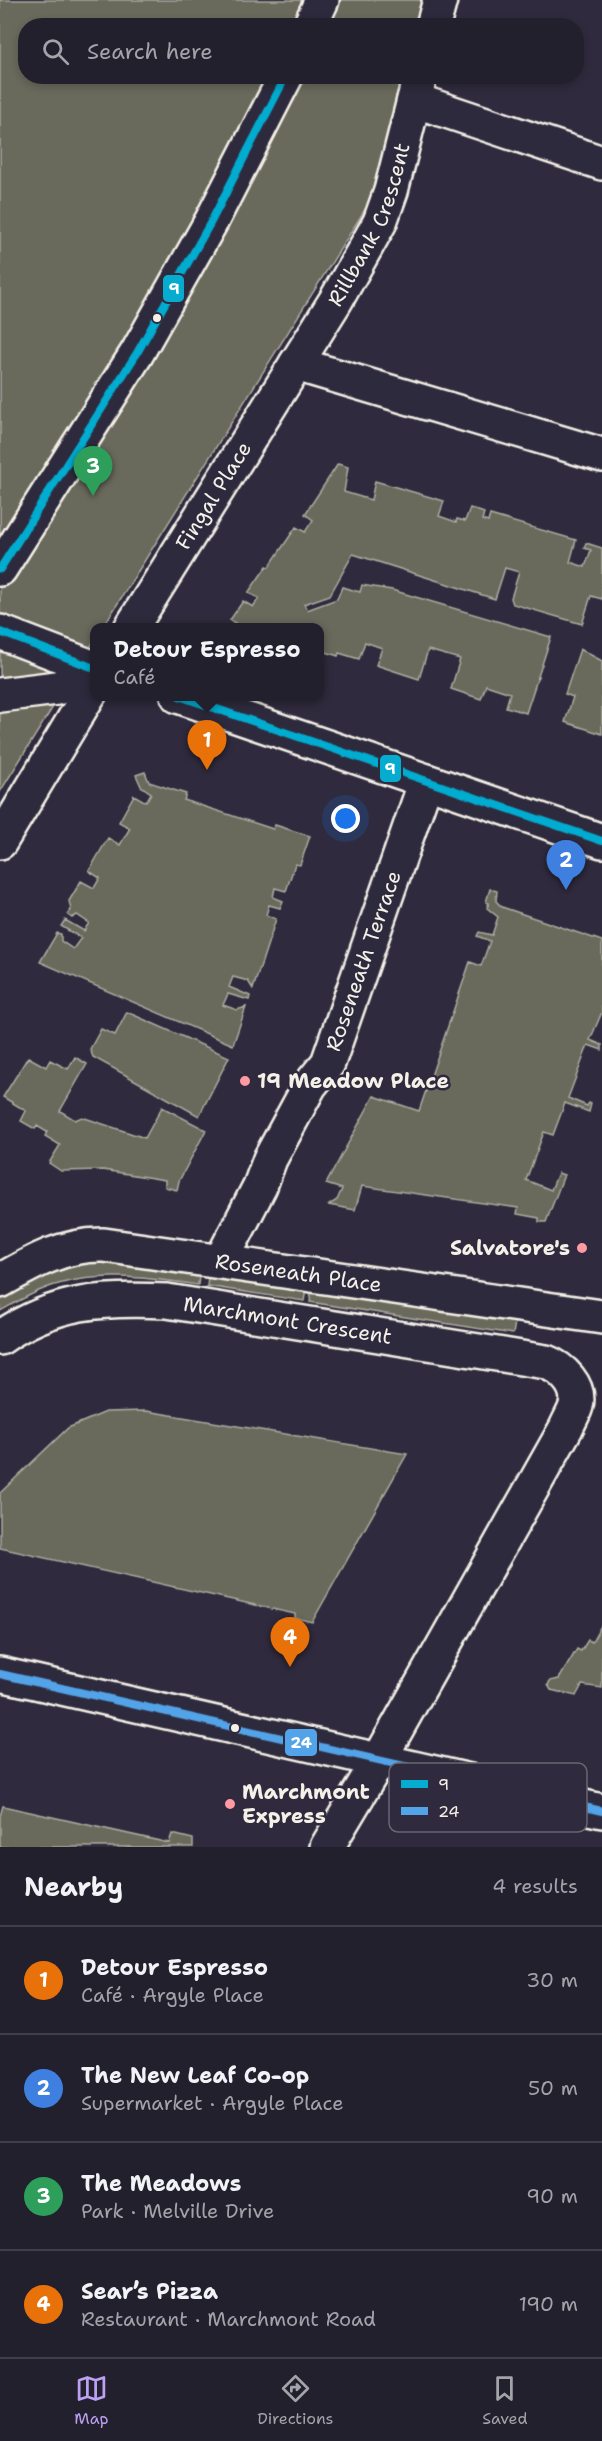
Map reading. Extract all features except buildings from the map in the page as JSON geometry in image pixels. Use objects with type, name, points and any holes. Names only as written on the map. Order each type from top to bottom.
[{"type":"street","points":[[314,18],[322,0]]},
{"type":"street","points":[[435,18],[440,0]]},
{"type":"street","points":[[0,569],[137,353],[217,210],[282,84]]},
{"type":"street","points":[[417,88],[602,163]]},
{"type":"street","name":"Rillbank Crescent","points":[[296,364],[380,222],[394,182],[417,88]]},
{"type":"street","points":[[296,364],[602,455]]},
{"type":"street","name":"Fingal Place","points":[[134,623],[296,364]]},
{"type":"street","points":[[0,632],[90,666]]},
{"type":"street","points":[[0,695],[57,688],[90,676]]},
{"type":"street","points":[[0,842],[90,693]]},
{"type":"street","points":[[192,701],[602,841]]},
{"type":"street","name":"Roseneath Terrace","points":[[221,1261],[310,1084],[328,1063],[426,782]]},
{"type":"street","name":"Roseneath Place","points":[[0,1281],[51,1253],[88,1244],[134,1248],[602,1317]]},
{"type":"street","name":"Marchmont Crescent","points":[[0,1338],[42,1314],[76,1303],[115,1299],[167,1301],[546,1362],[561,1370],[572,1384],[575,1393],[576,1406],[566,1428],[379,1760]]},
{"type":"street","points":[[0,1674],[392,1763]]},
{"type":"street","points":[[327,1847],[379,1760]]},
{"type":"street","points":[[587,1808],[602,1811]]},
{"type":"green space","points":[[0,0],[426,0],[421,18],[18,18],[18,84],[403,84],[371,200],[106,623],[90,623],[90,647],[0,792]]},
{"type":"green space","points":[[338,464],[348,467],[344,492],[371,500],[375,481],[444,501],[439,516],[456,522],[457,519],[465,521],[470,508],[484,513],[482,520],[488,522],[490,515],[576,540],[570,562],[585,567],[591,550],[584,548],[586,543],[602,548],[602,599],[591,596],[582,624],[513,604],[511,598],[519,572],[505,568],[495,599],[353,554],[330,595],[304,604],[307,610],[337,599],[342,587],[360,592],[362,585],[392,590],[551,637],[526,713],[506,707],[510,693],[486,685],[481,699],[451,689],[460,659],[428,650],[419,679],[376,665],[382,648],[365,642],[359,659],[324,651],[324,623],[235,623],[230,620],[243,601],[253,607],[259,598],[248,593],[296,527],[305,532],[313,520],[305,514]]},
{"type":"green space","points":[[580,649],[602,661],[602,734],[565,722],[573,697],[565,694]]},
{"type":"green space","points":[[145,772],[149,782],[186,794],[184,800],[273,829],[275,825],[310,836],[300,865],[295,864],[286,891],[275,888],[273,897],[283,901],[280,908],[269,905],[266,915],[276,919],[253,989],[248,981],[233,977],[229,987],[250,996],[249,1000],[228,994],[223,1005],[237,1010],[246,1007],[233,1045],[40,962],[57,933],[61,934],[61,941],[73,949],[81,938],[61,926],[65,920],[84,931],[89,923],[77,915],[72,918],[68,915],[71,910],[69,901],[81,881],[94,888],[100,878],[89,871],[108,838],[120,845],[130,828],[119,822],[134,795],[146,802],[151,793],[141,786],[136,775]]},
{"type":"green space","points":[[490,889],[497,891],[496,901],[502,907],[602,941],[602,1012],[590,1040],[602,1045],[602,1050],[588,1045],[568,1098],[587,1106],[591,1104],[589,1112],[565,1103],[553,1135],[544,1132],[526,1180],[551,1190],[558,1173],[564,1175],[546,1222],[539,1222],[539,1218],[517,1214],[518,1208],[362,1186],[355,1210],[329,1205],[337,1200],[342,1189],[326,1184],[374,1096],[419,1111],[470,962],[481,966],[490,941],[477,936],[479,932],[492,935],[498,917],[487,908],[489,903],[486,902]]},
{"type":"green space","points":[[127,1012],[229,1057],[199,1116],[93,1057],[90,1049],[101,1029],[115,1035]]},
{"type":"green space","points":[[28,1057],[46,1067],[50,1060],[68,1069],[75,1057],[87,1064],[60,1111],[75,1120],[82,1117],[145,1138],[162,1107],[206,1130],[179,1181],[177,1190],[165,1187],[165,1180],[103,1170],[61,1171],[49,1163],[60,1145],[45,1136],[47,1132],[37,1126],[35,1129],[21,1121],[26,1111],[3,1097]]},
{"type":"green space","points":[[76,1256],[200,1267],[198,1285],[122,1277],[83,1279],[46,1288],[0,1311],[0,1290]]},
{"type":"green space","points":[[209,1269],[307,1284],[304,1301],[207,1286]]},
{"type":"green space","points":[[312,1285],[516,1317],[513,1334],[310,1302]]},
{"type":"green space","points":[[146,1411],[407,1454],[312,1622],[295,1618],[295,1614],[0,1548],[0,1493],[68,1428],[106,1412]]},
{"type":"green space","points":[[602,1624],[602,1688],[582,1685],[576,1696],[551,1690],[548,1685],[550,1681],[559,1679],[577,1649],[581,1651],[588,1640],[592,1642]]},
{"type":"green space","points":[[3,1806],[169,1843],[172,1834],[193,1839],[193,1847],[0,1847],[0,1816]]},
{"type":"transit line","name":"9","points":[[0,569],[137,353],[212,220],[282,84]]},
{"type":"transit line","name":"9","points":[[0,632],[90,666]]},
{"type":"transit line","name":"9","points":[[194,701],[602,841]]},
{"type":"transit line","name":"24","points":[[0,1674],[391,1763]]},
{"type":"transit line","name":"24","points":[[587,1808],[602,1811]]},
{"type":"place","name":"The Meadows","points":[[93,496]]},
{"type":"place","name":"Detour Espresso","points":[[207,770]]},
{"type":"place","name":"The New Leaf Co-op","points":[[566,890]]},
{"type":"place","name":"19 Meadow Place","points":[[245,1081]]},
{"type":"place","name":"Salvatore's","points":[[582,1248]]},
{"type":"place","name":"Sear’s Pizza","points":[[290,1667]]},
{"type":"place","name":"Marchmont Express","points":[[230,1804]]}]
